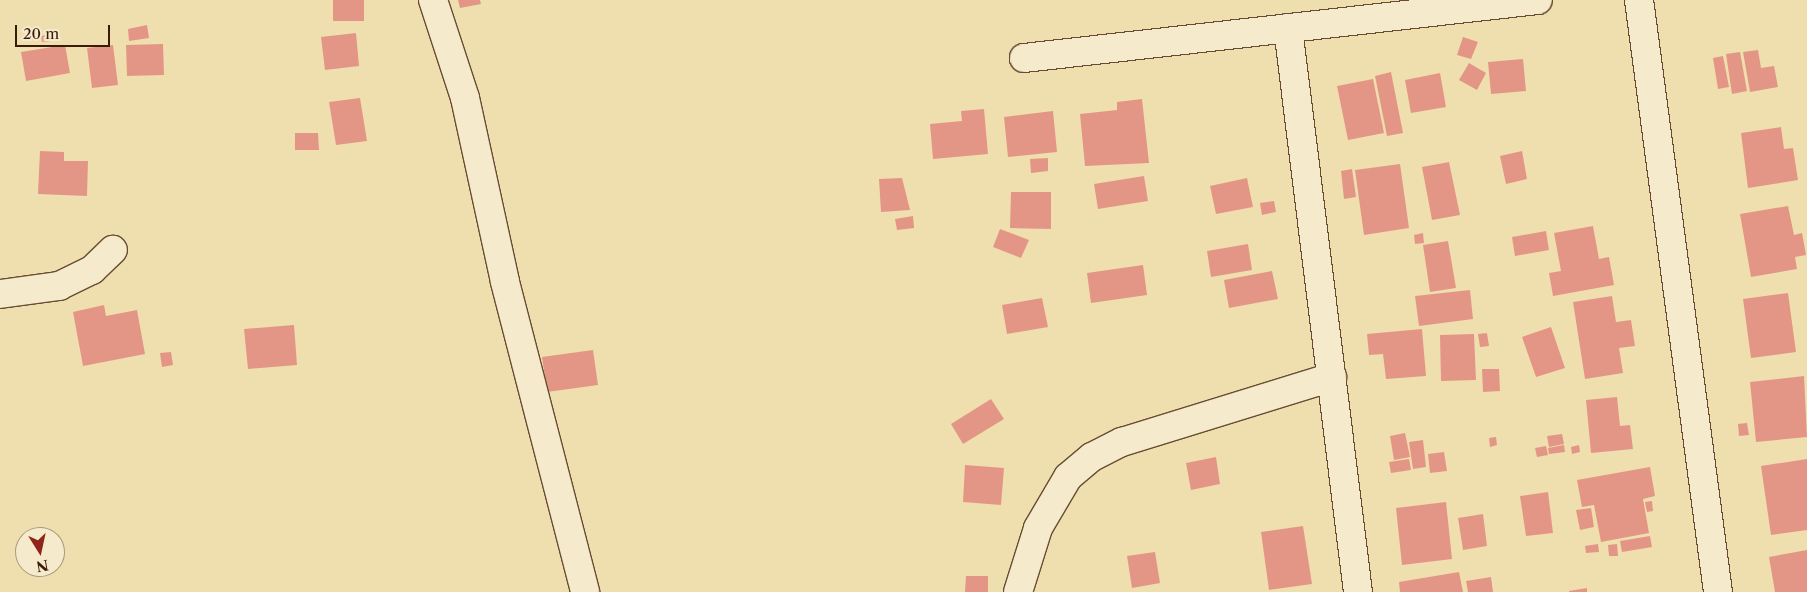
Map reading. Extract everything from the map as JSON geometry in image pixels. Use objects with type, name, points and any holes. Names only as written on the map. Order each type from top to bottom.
[{"type":"street","points":[[433,0],[465,98],[505,282],[585,592]]},
{"type":"street","points":[[1024,58],[1538,0]]},
{"type":"street","points":[[1639,0],[1718,592]]},
{"type":"street","points":[[1288,28],[1358,592]]},
{"type":"street","points":[[0,294],[59,286],[92,270],[113,250]]},
{"type":"street","points":[[1018,592],[1038,528],[1068,477],[1092,457],[1122,442],[1332,377]]},
{"type":"building","points":[[333,0],[364,0],[364,21],[333,21]]},
{"type":"building","points":[[458,0],[480,0],[481,4],[460,8]]},
{"type":"building","points":[[147,25],[149,38],[129,41],[128,29]]},
{"type":"building","points":[[59,33],[60,40],[42,42],[41,36]]},
{"type":"building","points":[[356,33],[359,66],[325,70],[321,37]]},
{"type":"building","points":[[1463,37],[1478,42],[1471,59],[1457,55]]},
{"type":"building","points":[[163,44],[164,75],[127,76],[126,45]]},
{"type":"building","points":[[65,45],[70,73],[26,81],[21,52]]},
{"type":"building","points":[[113,45],[118,85],[92,88],[87,48]]},
{"type":"building","points":[[1758,50],[1761,68],[1774,66],[1778,87],[1750,92],[1743,52]]},
{"type":"building","points":[[1740,52],[1747,91],[1732,94],[1726,54]]},
{"type":"building","points":[[1723,56],[1729,87],[1718,89],[1713,58]]},
{"type":"building","points":[[1523,59],[1526,91],[1491,94],[1488,62]]},
{"type":"building","points":[[1469,63],[1486,73],[1477,90],[1459,80]]},
{"type":"building","points":[[1391,72],[1403,133],[1387,136],[1375,76]]},
{"type":"building","points":[[1440,73],[1446,107],[1411,113],[1405,80]]},
{"type":"building","points":[[1373,79],[1384,133],[1348,140],[1337,86]]},
{"type":"building","points":[[360,98],[367,141],[336,145],[329,102]]},
{"type":"building","points":[[1142,99],[1149,163],[1085,166],[1080,114],[1117,110],[1117,102]]},
{"type":"building","points":[[984,109],[988,154],[933,159],[930,124],[962,121],[961,111]]},
{"type":"building","points":[[1053,111],[1057,152],[1008,157],[1004,117]]},
{"type":"building","points":[[1781,127],[1784,149],[1793,148],[1798,180],[1748,188],[1741,133]]},
{"type":"building","points":[[295,133],[318,133],[319,150],[295,150]]},
{"type":"building","points":[[40,151],[64,152],[64,161],[88,161],[87,196],[38,194]]},
{"type":"building","points":[[1522,151],[1527,179],[1506,184],[1500,156]]},
{"type":"building","points":[[1048,158],[1048,171],[1031,173],[1030,159]]},
{"type":"building","points":[[1449,162],[1460,215],[1432,220],[1422,167]]},
{"type":"building","points":[[1400,164],[1409,228],[1364,235],[1355,170]]},
{"type":"building","points":[[1352,169],[1356,197],[1344,199],[1341,171]]},
{"type":"building","points":[[1144,176],[1148,201],[1098,209],[1094,184]]},
{"type":"building","points":[[902,178],[910,210],[881,212],[879,179]]},
{"type":"building","points":[[1247,178],[1253,207],[1216,214],[1210,186]]},
{"type":"building","points":[[1011,192],[1051,192],[1051,229],[1010,228]]},
{"type":"building","points":[[1274,201],[1276,212],[1262,215],[1260,203]]},
{"type":"building","points":[[1788,206],[1794,235],[1802,233],[1806,255],[1795,257],[1797,269],[1751,277],[1740,214]]},
{"type":"building","points":[[913,216],[914,228],[897,230],[895,219]]},
{"type":"building","points":[[1593,226],[1599,259],[1609,257],[1614,285],[1553,296],[1549,273],[1561,271],[1554,233]]},
{"type":"building","points":[[1000,229],[1029,240],[1021,258],[993,247]]},
{"type":"building","points":[[1546,231],[1549,250],[1515,256],[1512,237]]},
{"type":"building","points":[[1423,233],[1424,243],[1415,244],[1414,235]]},
{"type":"building","points":[[1448,241],[1456,288],[1430,292],[1423,245]]},
{"type":"building","points":[[1248,244],[1252,270],[1211,277],[1207,251]]},
{"type":"building","points":[[1143,265],[1147,295],[1091,303],[1087,273]]},
{"type":"building","points":[[1272,271],[1278,299],[1229,308],[1224,280]]},
{"type":"building","points":[[1470,290],[1473,319],[1419,326],[1415,296]]},
{"type":"building","points":[[1788,293],[1796,352],[1751,358],[1743,299]]},
{"type":"building","points":[[1612,296],[1616,322],[1631,320],[1635,346],[1619,348],[1623,373],[1585,379],[1573,302]]},
{"type":"building","points":[[1042,298],[1048,327],[1007,334],[1002,305]]},
{"type":"building","points":[[104,305],[106,316],[137,310],[145,354],[83,366],[73,312]]},
{"type":"building","points":[[294,325],[297,365],[248,369],[244,329]]},
{"type":"building","points":[[1551,327],[1565,368],[1536,377],[1522,337]]},
{"type":"building","points":[[1422,329],[1426,376],[1386,379],[1383,354],[1369,355],[1367,334]]},
{"type":"building","points":[[1487,333],[1489,346],[1480,347],[1478,334]]},
{"type":"building","points":[[1474,334],[1476,380],[1441,381],[1440,335]]},
{"type":"building","points":[[593,350],[598,385],[547,392],[542,357]]},
{"type":"building","points":[[171,352],[173,365],[162,367],[160,353]]},
{"type":"building","points":[[1482,369],[1499,369],[1500,391],[1483,392]]},
{"type":"building","points":[[1804,376],[1807,437],[1756,442],[1750,382]]},
{"type":"building","points":[[1617,397],[1620,426],[1630,425],[1633,449],[1591,453],[1586,400]]},
{"type":"building","points":[[991,399],[1004,419],[963,444],[951,424]]},
{"type":"building","points":[[1747,423],[1749,435],[1739,436],[1738,424]]},
{"type":"building","points":[[1405,433],[1410,457],[1394,460],[1390,436]]},
{"type":"building","points":[[1562,434],[1564,444],[1549,447],[1547,436]]},
{"type":"building","points":[[1496,437],[1497,445],[1490,447],[1489,438]]},
{"type":"building","points":[[1423,440],[1426,467],[1413,469],[1409,442]]},
{"type":"building","points":[[1564,445],[1565,452],[1549,454],[1548,448]]},
{"type":"building","points":[[1579,445],[1580,452],[1572,454],[1571,447]]},
{"type":"building","points":[[1546,446],[1548,455],[1537,457],[1535,448]]},
{"type":"building","points":[[1444,452],[1447,471],[1430,473],[1428,454]]},
{"type":"building","points":[[1216,457],[1220,484],[1191,490],[1186,463]]},
{"type":"building","points":[[1409,459],[1411,470],[1391,473],[1389,462]]},
{"type":"building","points":[[1807,459],[1807,530],[1771,535],[1761,466]]},
{"type":"building","points":[[965,465],[1004,468],[1001,505],[963,502]]},
{"type":"building","points":[[1650,467],[1655,496],[1643,499],[1649,533],[1601,542],[1594,505],[1582,507],[1577,480]]},
{"type":"building","points":[[1548,492],[1553,533],[1526,536],[1520,496]]},
{"type":"building","points":[[1652,501],[1653,511],[1647,512],[1645,502]]},
{"type":"building","points":[[1446,502],[1452,559],[1402,565],[1396,508]]},
{"type":"building","points":[[1591,508],[1594,527],[1580,530],[1576,510]]},
{"type":"building","points":[[1483,514],[1487,546],[1463,550],[1458,518]]},
{"type":"building","points":[[1303,526],[1312,584],[1269,590],[1261,532]]},
{"type":"building","points":[[1650,536],[1652,547],[1622,552],[1620,541]]},
{"type":"building","points":[[1598,544],[1599,552],[1586,553],[1585,546]]},
{"type":"building","points":[[1617,544],[1618,556],[1609,556],[1608,545]]},
{"type":"building","points":[[1807,550],[1807,592],[1775,592],[1769,557]]},
{"type":"building","points":[[1155,552],[1160,583],[1132,588],[1127,556]]},
{"type":"building","points":[[1459,572],[1463,592],[1400,592],[1399,582]]},
{"type":"building","points":[[966,576],[988,576],[988,592],[965,592]]},
{"type":"building","points":[[1491,577],[1493,592],[1468,592],[1466,581]]},
{"type":"building","points":[[1587,588],[1587,592],[1569,592],[1569,591]]}]
